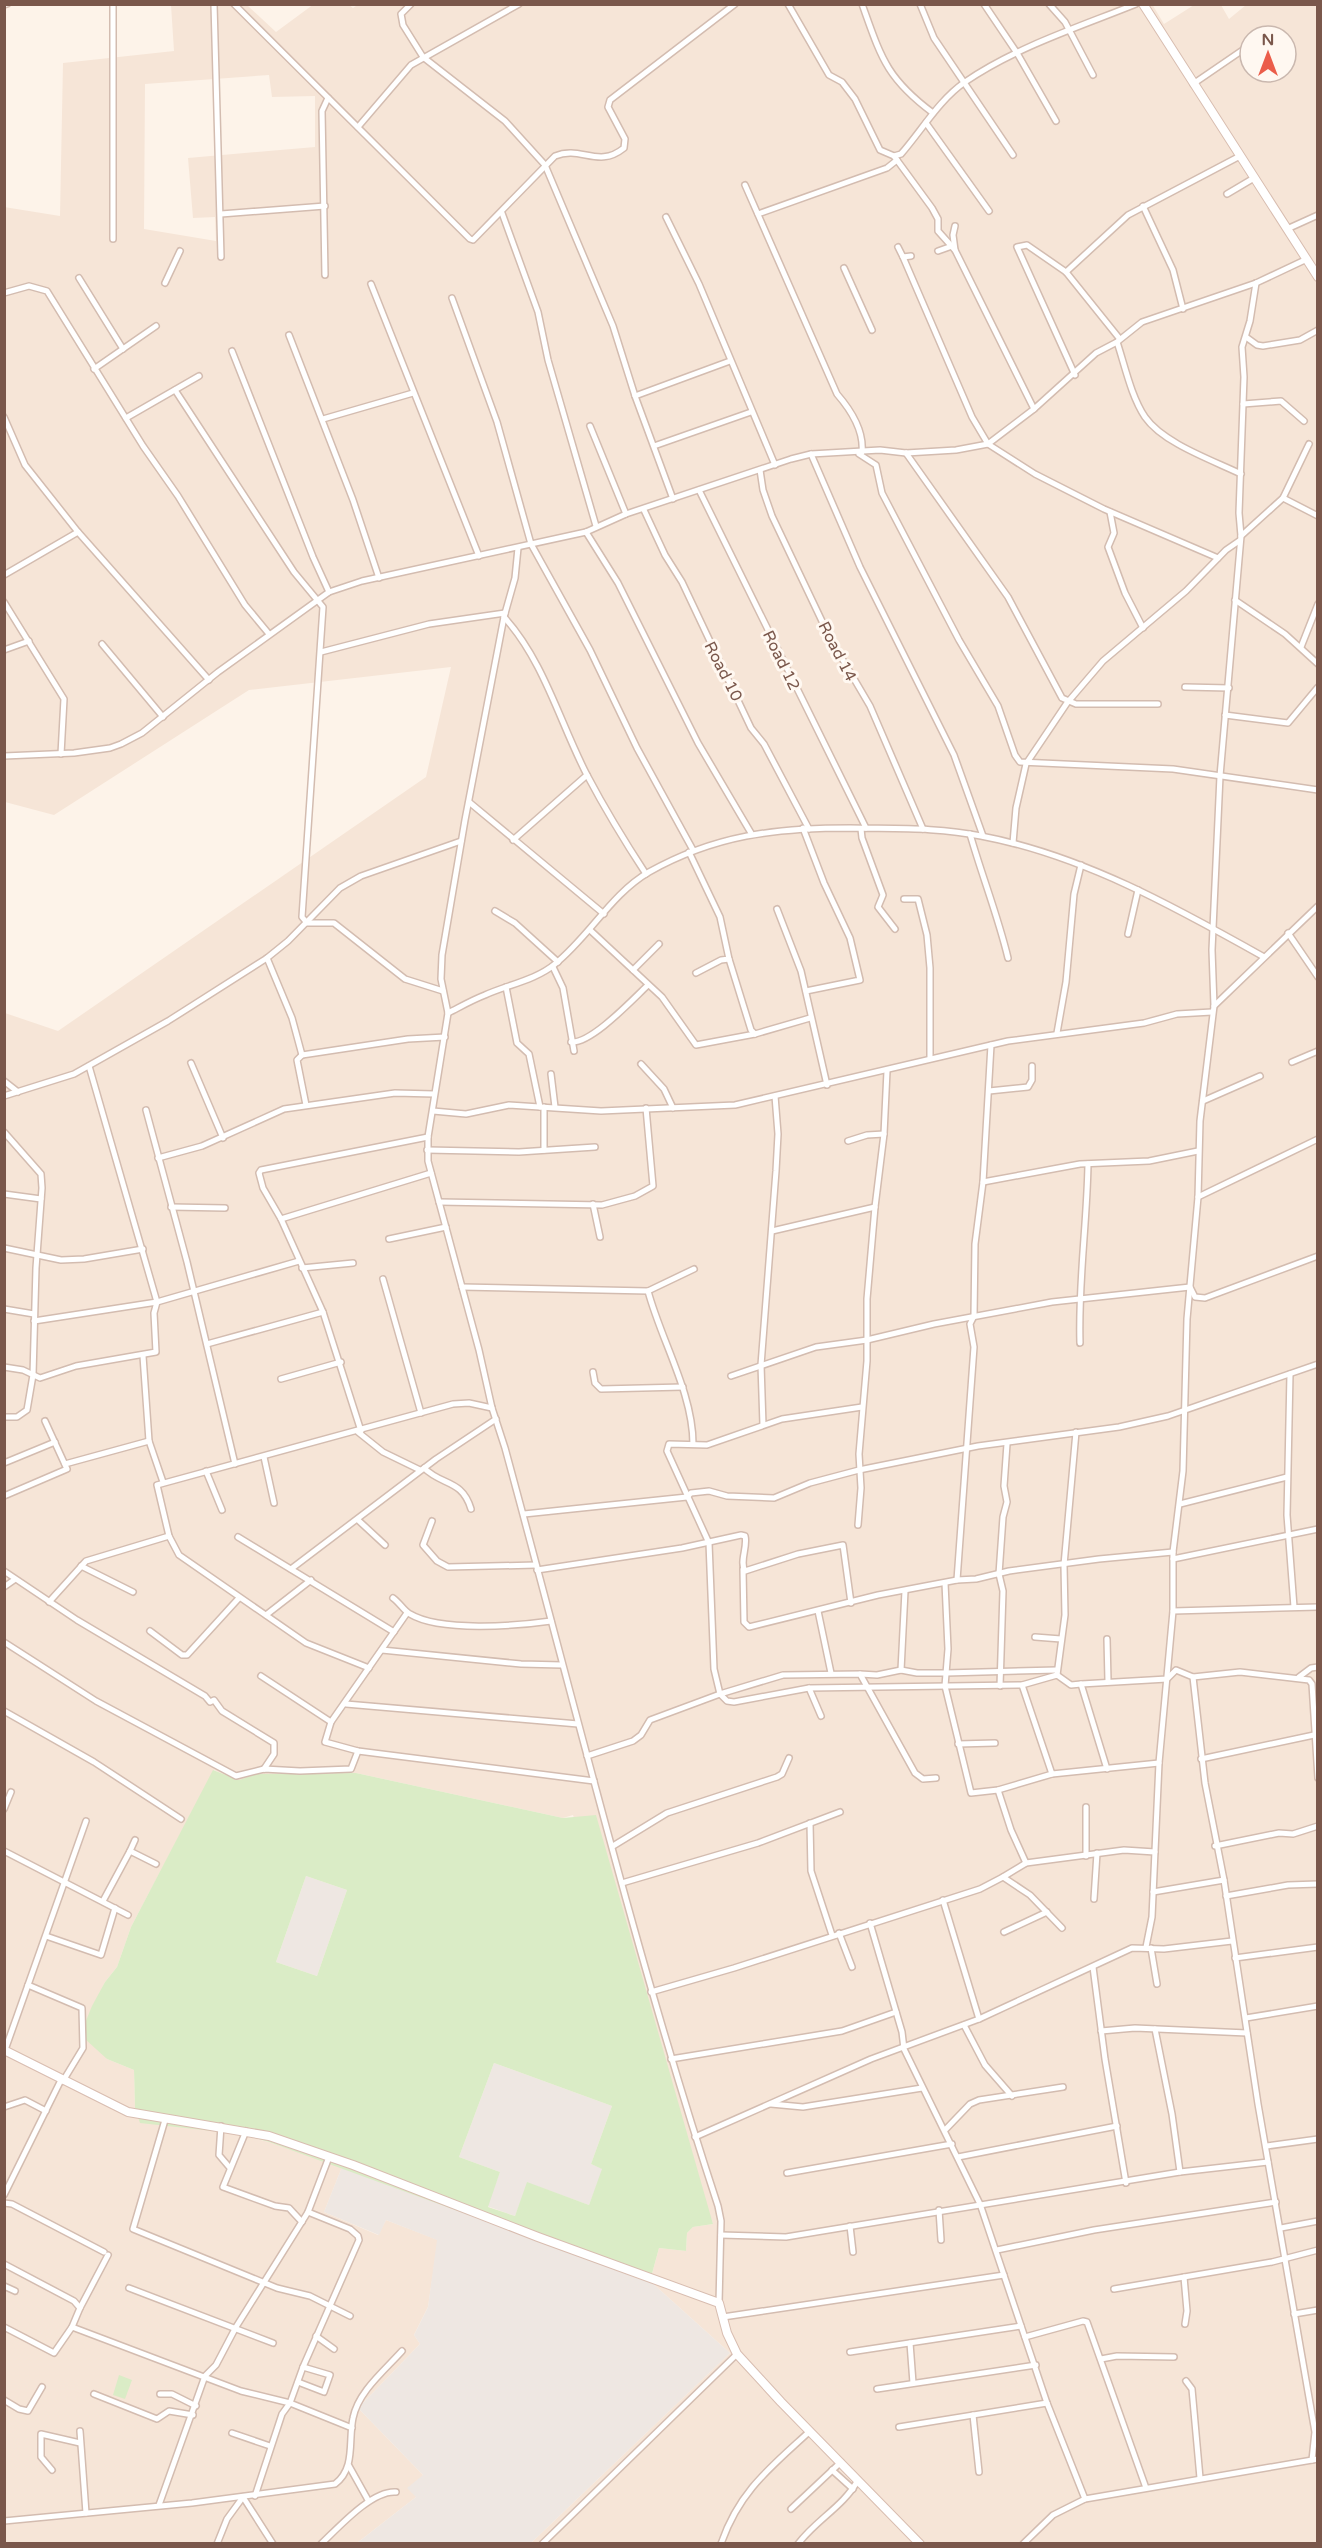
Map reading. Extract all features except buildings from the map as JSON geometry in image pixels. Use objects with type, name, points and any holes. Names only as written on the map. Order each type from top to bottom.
[{"type":"street","points":[[113,4],[113,239]]},
{"type":"street","points":[[214,4],[221,258]]},
{"type":"street","points":[[234,4],[473,240],[502,213],[555,156],[568,151],[605,159],[624,148],[625,139],[608,107],[610,100],[735,4]]},
{"type":"street","points":[[411,4],[401,14],[404,25],[423,57],[505,121],[545,165],[613,326],[635,396],[673,499]]},
{"type":"street","points":[[358,127],[402,73],[423,57],[519,4]]},
{"type":"street","points":[[788,4],[829,75],[842,82],[855,99],[880,150],[896,158],[938,219],[938,231],[953,248],[1034,409]]},
{"type":"street","points":[[862,4],[882,61],[896,80],[933,112]]},
{"type":"street","points":[[920,4],[934,38],[1013,155]]},
{"type":"street","points":[[984,4],[1017,53],[1056,121]]},
{"type":"street","points":[[1049,4],[1069,31],[1093,75]]},
{"type":"street","points":[[758,214],[887,168],[901,154],[933,112],[964,83],[1017,53],[1136,4]]},
{"type":"street","points":[[1143,4],[1317,277]]},
{"type":"street","points":[[1193,84],[1238,53]]},
{"type":"street","points":[[325,275],[322,111],[328,98]]},
{"type":"street","points":[[926,123],[989,212]]},
{"type":"street","points":[[1066,272],[1128,215],[1240,156]]},
{"type":"street","points":[[1227,194],[1254,178]]},
{"type":"street","points":[[745,185],[837,394],[854,419],[862,439],[859,452]]},
{"type":"street","points":[[220,214],[325,206]]},
{"type":"street","points":[[1143,206],[1173,270],[1183,309]]},
{"type":"street","points":[[502,213],[538,312],[548,360],[596,526]]},
{"type":"street","points":[[1287,229],[1317,215]]},
{"type":"street","points":[[666,217],[699,284],[775,465]]},
{"type":"street","points":[[938,251],[957,247],[952,235],[955,226]]},
{"type":"street","points":[[1075,375],[1017,247],[1027,245],[1066,272],[1118,340],[1145,416],[1155,428],[1166,437],[1241,474]]},
{"type":"street","points":[[898,247],[972,417],[988,444],[1035,474],[1110,512],[1218,558]]},
{"type":"street","points":[[165,283],[180,250]]},
{"type":"street","points":[[903,258],[911,256]]},
{"type":"street","points":[[4,756],[61,754],[110,748],[142,733],[269,634],[329,592],[379,578],[586,531],[626,514],[811,454],[906,453],[956,450],[988,444],[1075,375],[1096,353],[1142,322],[1256,283],[1306,259]]},
{"type":"street","points":[[844,268],[872,330]]},
{"type":"street","points":[[79,278],[123,349]]},
{"type":"street","points":[[1157,1984],[1149,1948],[1160,1763],[1173,1611],[1173,1555],[1180,1504],[1190,1287],[1198,1197],[1198,1151],[1213,1009],[1220,776],[1240,539],[1242,347],[1246,338],[1256,283]]},
{"type":"street","points":[[371,284],[479,555]]},
{"type":"street","points":[[4,293],[30,286],[47,291],[94,369],[245,605],[269,634]]},
{"type":"street","points":[[453,297],[497,422],[531,543],[590,650],[637,748],[691,851],[720,917],[729,959],[751,1033]]},
{"type":"street","points":[[94,369],[156,326]]},
{"type":"street","points":[[1246,338],[1263,346],[1299,340],[1317,330]]},
{"type":"street","points":[[289,335],[323,419],[379,578]]},
{"type":"street","points":[[232,351],[329,592]]},
{"type":"street","points":[[635,396],[730,361]]},
{"type":"street","points":[[126,418],[198,376]]},
{"type":"street","points":[[175,390],[288,563],[323,607],[303,872],[302,916],[307,923]]},
{"type":"street","points":[[323,419],[413,393]]},
{"type":"street","points":[[1243,404],[1281,401],[1304,421]]},
{"type":"street","points":[[654,446],[751,412]]},
{"type":"street","points":[[4,417],[7,435],[25,465],[78,532],[209,680]]},
{"type":"street","points":[[590,426],[626,514]]},
{"type":"street","points":[[1013,843],[1016,808],[1026,764],[1067,703],[1104,661],[1186,591],[1283,498],[1309,444]]},
{"type":"street","points":[[859,452],[876,465],[882,493],[903,537],[998,706],[1017,760],[1026,764],[1173,769],[1317,790]]},
{"type":"street","points":[[906,453],[1008,597],[1062,698],[1067,703],[1158,704]]},
{"type":"street","points":[[811,454],[860,567],[954,755],[983,836]]},
{"type":"street","name":"Road 14","points":[[760,470],[763,490],[772,516],[830,639],[870,706],[923,829]]},
{"type":"street","name":"Road 12","points":[[699,490],[864,828],[862,838],[883,895],[878,907],[895,929]]},
{"type":"street","points":[[1283,498],[1317,516]]},
{"type":"street","name":"Road 10","points":[[644,510],[665,555],[682,582],[751,728],[764,744],[806,828],[828,892],[850,938],[860,980],[806,991]]},
{"type":"street","points":[[1110,512],[1114,533],[1108,547],[1125,593],[1143,628]]},
{"type":"street","points":[[586,531],[618,583],[698,743],[751,833]]},
{"type":"street","points":[[4,575],[78,532]]},
{"type":"street","points":[[518,548],[515,578],[505,615],[461,841],[442,955],[443,991],[448,1013],[428,1137],[427,1150],[431,1173],[492,1408],[524,1514],[550,1621],[651,1992],[718,2206],[721,2235],[719,2303],[723,2317],[737,2354],[920,2544]]},
{"type":"street","points":[[1236,600],[1262,616],[1301,647],[1317,664]]},
{"type":"street","points":[[4,602],[64,699],[61,754]]},
{"type":"street","points":[[1301,647],[1317,604]]},
{"type":"street","points":[[321,652],[429,624],[505,615]]},
{"type":"street","points":[[505,615],[549,690],[587,775],[646,874]]},
{"type":"street","points":[[4,650],[29,641]]},
{"type":"street","points":[[102,644],[163,717]]},
{"type":"street","points":[[1185,687],[1229,688]]},
{"type":"street","points":[[1225,715],[1288,723],[1317,687]]},
{"type":"street","points":[[513,840],[587,775]]},
{"type":"street","points":[[469,802],[604,914]]},
{"type":"street","points":[[448,1013],[553,967],[630,886],[646,874],[691,851],[751,833],[806,828],[923,829],[983,836],[1013,843],[1081,865],[1138,890],[1214,927],[1264,957]]},
{"type":"street","points":[[970,834],[990,903],[998,915],[1008,958]]},
{"type":"street","points":[[4,1096],[74,1074],[168,1021],[267,958],[307,923],[340,888],[361,876],[461,841]]},
{"type":"street","points":[[1057,1033],[1066,982],[1074,894],[1081,865]]},
{"type":"street","points":[[1128,934],[1138,890]]},
{"type":"street","points":[[904,900],[918,899],[927,935],[930,1058]]},
{"type":"street","points":[[433,1111],[466,1114],[504,1105],[589,1110],[735,1105],[991,1045],[1057,1033],[1144,1023],[1176,1014],[1213,1009],[1317,906]]},
{"type":"street","points":[[777,909],[806,991],[810,1018],[827,1085]]},
{"type":"street","points":[[495,911],[515,923],[558,962]]},
{"type":"street","points":[[307,923],[334,923],[405,979],[443,991]]},
{"type":"street","points":[[590,930],[675,1013],[696,1045],[810,1018]]},
{"type":"street","points":[[1288,933],[1316,973]]},
{"type":"street","points":[[633,970],[659,944]]},
{"type":"street","points":[[267,958],[292,1018],[302,1055]]},
{"type":"street","points":[[696,973],[722,960],[729,959]]},
{"type":"street","points":[[553,967],[563,988],[574,1051]]},
{"type":"street","points":[[571,1042],[582,1040],[596,1030],[647,986]]},
{"type":"street","points":[[506,987],[518,1046],[527,1050],[534,1071],[542,1107],[544,1150]]},
{"type":"street","points":[[306,1105],[297,1068],[297,1060],[302,1055],[408,1039],[445,1037]]},
{"type":"street","points":[[957,1580],[974,1347],[970,1324],[974,1316],[975,1244],[983,1182],[991,1045]]},
{"type":"street","points":[[1292,1062],[1317,1051]]},
{"type":"street","points":[[191,1063],[223,1138]]},
{"type":"street","points":[[641,1064],[664,1089],[673,1108]]},
{"type":"street","points":[[4,1367],[23,1370],[40,1378],[75,1366],[156,1352],[154,1313],[157,1302],[107,1135],[89,1066]]},
{"type":"street","points":[[989,1091],[1028,1087],[1032,1080],[1032,1066]]},
{"type":"street","points":[[858,1525],[867,1299],[884,1134],[887,1071]]},
{"type":"street","points":[[551,1074],[555,1107]]},
{"type":"street","points":[[1203,1101],[1260,1076]]},
{"type":"street","points":[[4,1081],[18,1092]]},
{"type":"street","points":[[158,1158],[223,1138],[274,1113],[306,1105],[395,1093],[434,1094]]},
{"type":"street","points":[[763,1425],[761,1365],[778,1134],[775,1096]]},
{"type":"street","points":[[439,1202],[613,1203],[653,1186],[646,1108]]},
{"type":"street","points":[[146,1110],[207,1344],[235,1464]]},
{"type":"street","points":[[4,1132],[41,1174],[33,1375],[27,1410],[17,1417],[4,1417]]},
{"type":"street","points":[[848,1141],[867,1135],[884,1134]]},
{"type":"street","points":[[428,1137],[261,1170],[259,1178],[281,1219],[323,1312],[341,1362],[359,1431],[365,1440],[383,1452],[459,1488],[468,1498],[471,1509]]},
{"type":"street","points":[[1198,1197],[1317,1139]]},
{"type":"street","points":[[427,1150],[544,1150],[595,1147]]},
{"type":"street","points":[[983,1182],[1088,1164],[1149,1161],[1198,1151]]},
{"type":"street","points":[[1080,1343],[1077,1317],[1086,1233],[1088,1164]]},
{"type":"street","points":[[281,1219],[431,1173]]},
{"type":"street","points":[[4,1194],[41,1199]]},
{"type":"street","points":[[593,1204],[600,1237]]},
{"type":"street","points":[[171,1207],[225,1208]]},
{"type":"street","points":[[772,1231],[875,1207]]},
{"type":"street","points":[[389,1239],[446,1227]]},
{"type":"street","points":[[4,1248],[62,1260],[84,1259],[143,1249]]},
{"type":"street","points":[[1190,1287],[1195,1297],[1205,1298],[1317,1256]]},
{"type":"street","points":[[4,1309],[34,1318],[157,1302],[299,1261]]},
{"type":"street","points":[[302,1269],[353,1263]]},
{"type":"street","points":[[462,1287],[648,1291],[694,1269]]},
{"type":"street","points":[[383,1279],[421,1413]]},
{"type":"street","points":[[731,1376],[816,1347],[867,1340],[974,1316],[1190,1287]]},
{"type":"street","points":[[648,1291],[690,1410],[693,1444]]},
{"type":"street","points":[[207,1344],[323,1312]]},
{"type":"street","points":[[143,1356],[149,1441],[163,1482]]},
{"type":"street","points":[[281,1379],[341,1362]]},
{"type":"street","points":[[524,1514],[687,1497],[691,1493],[709,1491],[727,1496],[774,1498],[810,1482],[859,1470],[965,1449],[1007,1444],[1030,1437],[1155,1419],[1317,1364]]},
{"type":"street","points":[[593,1372],[596,1383],[602,1389],[683,1387]]},
{"type":"street","points":[[1290,1374],[1287,1478],[1294,1607]]},
{"type":"street","points":[[369,1668],[306,1643],[180,1555],[169,1536],[157,1485],[421,1413],[469,1403],[492,1408]]},
{"type":"street","points":[[862,1407],[795,1416],[715,1443],[669,1444],[667,1448],[709,1543],[714,1669],[720,1694],[727,1701],[734,1702],[809,1688],[1022,1685],[1057,1672]]},
{"type":"street","points":[[291,1569],[422,1469],[496,1419]]},
{"type":"street","points":[[4,1496],[67,1469],[45,1421]]},
{"type":"street","points":[[1057,1672],[1065,1615],[1064,1565],[1076,1432]]},
{"type":"street","points":[[65,1464],[149,1441]]},
{"type":"street","points":[[4,1463],[55,1442]]},
{"type":"street","points":[[1000,1686],[1003,1591],[999,1574],[1003,1517],[1007,1502],[1004,1486],[1007,1444]]},
{"type":"street","points":[[264,1457],[274,1503]]},
{"type":"street","points":[[206,1471],[222,1510]]},
{"type":"street","points":[[1180,1504],[1287,1478]]},
{"type":"street","points":[[358,1520],[386,1545]]},
{"type":"street","points":[[432,1521],[423,1545],[437,1561],[448,1567],[537,1567],[746,1536],[743,1569],[744,1622],[748,1628],[957,1580],[1064,1565],[1173,1555],[1317,1529]]},
{"type":"street","points":[[49,1602],[81,1566],[92,1558],[169,1536]]},
{"type":"street","points":[[238,1537],[394,1632]]},
{"type":"street","points":[[743,1569],[749,1570],[798,1554],[843,1545],[851,1603]]},
{"type":"street","points":[[81,1566],[133,1592]]},
{"type":"street","points":[[4,1571],[49,1602],[205,1696],[210,1702],[214,1700],[222,1711],[274,1743],[274,1754],[264,1769]]},
{"type":"street","points":[[4,1587],[14,1580]]},
{"type":"street","points":[[266,1615],[311,1580]]},
{"type":"street","points":[[945,1583],[945,1686],[971,1793],[998,1790],[1052,1774],[1160,1763]]},
{"type":"street","points":[[901,1670],[905,1591]]},
{"type":"street","points":[[150,1631],[182,1655],[187,1655],[239,1598]]},
{"type":"street","points":[[393,1598],[407,1613],[435,1622],[500,1627],[550,1621]]},
{"type":"street","points":[[1173,1611],[1317,1607]]},
{"type":"street","points":[[818,1611],[831,1673]]},
{"type":"street","points":[[407,1613],[346,1704],[331,1722],[325,1742],[358,1751],[594,1781]]},
{"type":"street","points":[[1035,1637],[1061,1639]]},
{"type":"street","points":[[1107,1639],[1108,1682]]},
{"type":"street","points":[[4,1642],[96,1701],[217,1768],[236,1776],[264,1769],[351,1769],[358,1751]]},
{"type":"street","points":[[382,1650],[521,1664],[562,1665]]},
{"type":"street","points":[[1299,1677],[1311,1668],[1317,1667]]},
{"type":"street","points":[[587,1756],[633,1741],[650,1720],[720,1694],[783,1675],[831,1673],[877,1675],[901,1670],[917,1673],[1057,1672],[1071,1685],[1167,1679],[1176,1670],[1193,1677],[1240,1672],[1299,1677],[1309,1680],[1312,1684],[1317,1778]]},
{"type":"street","points":[[860,1674],[865,1687],[915,1773],[923,1779],[936,1778]]},
{"type":"street","points":[[261,1676],[331,1722]]},
{"type":"street","points":[[1023,2544],[1053,2515],[1085,2499],[1315,2459],[1316,2433],[1268,2162],[1224,1880],[1215,1846],[1201,1759],[1193,1677]]},
{"type":"street","points":[[1081,1684],[1107,1769]]},
{"type":"street","points":[[1022,1685],[1052,1774]]},
{"type":"street","points":[[809,1688],[822,1716]]},
{"type":"street","points":[[346,1704],[578,1724]]},
{"type":"street","points":[[4,1711],[94,1762],[181,1819]]},
{"type":"street","points":[[1201,1759],[1314,1735]]},
{"type":"street","points":[[958,1743],[995,1743]]},
{"type":"street","points":[[613,1846],[668,1813],[777,1777],[782,1774],[789,1758]]},
{"type":"street","points":[[998,1790],[1011,1830],[1026,1863]]},
{"type":"street","points":[[4,1809],[10,1792]]},
{"type":"street","points":[[1086,1807],[1086,1856]]},
{"type":"street","points":[[622,1883],[759,1843],[840,1812]]},
{"type":"street","points":[[86,1821],[5,2050],[128,2112],[165,2120],[246,2131],[329,2157],[719,2303]]},
{"type":"street","points":[[810,1823],[811,1871],[832,1935]]},
{"type":"street","points":[[1215,1846],[1279,1833],[1293,1834],[1317,1826]]},
{"type":"street","points":[[103,1901],[135,1840]]},
{"type":"street","points":[[651,1992],[734,1968],[980,1889],[1026,1863],[1097,1853],[1142,1850],[1155,1852]]},
{"type":"street","points":[[4,1851],[128,1914]]},
{"type":"street","points":[[130,1851],[156,1864]]},
{"type":"street","points":[[1094,1899],[1097,1853]]},
{"type":"street","points":[[1003,1877],[1030,1895],[1062,1928]]},
{"type":"street","points":[[1154,1892],[1224,1880]]},
{"type":"street","points":[[1226,1896],[1288,1885],[1317,1884]]},
{"type":"street","points":[[943,1900],[979,2019]]},
{"type":"street","points":[[46,1936],[101,1955],[116,1908]]},
{"type":"street","points":[[1004,1932],[1047,1912]]},
{"type":"street","points":[[870,1923],[896,2012],[904,2049],[980,2204],[1047,2403],[1085,2499]]},
{"type":"street","points":[[839,1933],[852,1967]]},
{"type":"street","points":[[695,2137],[871,2059],[904,2049],[979,2019],[1132,1948],[1232,1941]]},
{"type":"street","points":[[1235,1958],[1317,1947]]},
{"type":"street","points":[[1093,1967],[1126,2183]]},
{"type":"street","points":[[4,2195],[62,2080],[83,2048],[82,2008],[28,1985]]},
{"type":"street","points":[[1246,2018],[1317,2006]]},
{"type":"street","points":[[671,2059],[842,2031],[896,2012]]},
{"type":"street","points":[[964,2025],[985,2065],[1012,2096]]},
{"type":"street","points":[[1101,2031],[1155,2029],[1247,2033]]},
{"type":"street","points":[[1155,2029],[1172,2114],[1180,2172]]},
{"type":"street","points":[[945,2130],[970,2104],[979,2100],[1063,2087]]},
{"type":"street","points":[[769,2104],[803,2107],[922,2088]]},
{"type":"street","points":[[4,2107],[25,2100],[46,2111]]},
{"type":"street","points":[[165,2120],[133,2229],[265,2280],[277,2288],[310,2296],[350,2316]]},
{"type":"street","points":[[221,2126],[219,2155],[230,2168]]},
{"type":"street","points":[[958,2157],[1117,2126]]},
{"type":"street","points":[[246,2131],[223,2187],[275,2206],[289,2208],[302,2222]]},
{"type":"street","points":[[1267,2146],[1317,2139]]},
{"type":"street","points":[[787,2173],[952,2144]]},
{"type":"street","points":[[159,2505],[205,2376],[216,2365],[236,2327],[308,2212],[329,2157]]},
{"type":"street","points":[[721,2235],[786,2237],[939,2210],[1126,2183],[1180,2172],[1268,2162]]},
{"type":"street","points":[[997,2250],[1095,2230],[1276,2202]]},
{"type":"street","points":[[4,2203],[12,2204],[106,2254],[72,2327],[54,2353],[4,2327]]},
{"type":"street","points":[[939,2210],[941,2240]]},
{"type":"street","points":[[255,2496],[282,2414],[290,2403],[303,2367],[359,2238],[350,2229],[308,2212]]},
{"type":"street","points":[[1281,2228],[1317,2221]]},
{"type":"street","points":[[850,2226],[853,2252]]},
{"type":"street","points":[[1114,2289],[1286,2259],[1317,2250]]},
{"type":"street","points":[[4,2264],[74,2301],[80,2308]]},
{"type":"street","points":[[723,2317],[1004,2275]]},
{"type":"street","points":[[1184,2277],[1187,2311],[1185,2324]]},
{"type":"street","points":[[4,2286],[15,2291]]},
{"type":"street","points":[[129,2288],[273,2343]]},
{"type":"street","points":[[1294,2314],[1317,2310]]},
{"type":"street","points":[[1025,2337],[1083,2321],[1087,2322],[1146,2488]]},
{"type":"street","points":[[850,2352],[1021,2326]]},
{"type":"street","points":[[72,2327],[241,2391],[290,2403],[352,2428]]},
{"type":"street","points":[[316,2336],[334,2349]]},
{"type":"street","points":[[910,2343],[912,2383]]},
{"type":"street","points":[[4,2521],[255,2496],[335,2484],[349,2466],[352,2428],[360,2396],[402,2351]]},
{"type":"street","points":[[542,2544],[737,2354]]},
{"type":"street","points":[[1101,2359],[1117,2356],[1174,2357]]},
{"type":"street","points":[[877,2389],[1036,2365]]},
{"type":"street","points":[[298,2382],[324,2392],[330,2375],[303,2367]]},
{"type":"street","points":[[1185,2381],[1192,2389],[1200,2478]]},
{"type":"street","points":[[4,2400],[19,2409],[28,2411],[42,2387]]},
{"type":"street","points":[[94,2394],[157,2419],[169,2411],[193,2415]]},
{"type":"street","points":[[160,2394],[172,2394],[196,2406]]},
{"type":"street","points":[[899,2427],[1047,2403]]},
{"type":"street","points":[[973,2415],[979,2472]]},
{"type":"street","points":[[80,2431],[86,2513]]},
{"type":"street","points":[[721,2544],[734,2511],[750,2487],[810,2431]]},
{"type":"street","points":[[52,2470],[41,2457],[41,2433],[80,2443]]},
{"type":"street","points":[[232,2433],[270,2446]]},
{"type":"street","points":[[791,2509],[841,2462]]},
{"type":"street","points":[[349,2466],[368,2500]]},
{"type":"street","points":[[832,2470],[853,2489]]},
{"type":"street","points":[[798,2544],[853,2489],[858,2480]]},
{"type":"street","points":[[321,2544],[368,2500],[386,2492],[396,2492]]},
{"type":"street","points":[[217,2544],[226,2519],[243,2497]]},
{"type":"street","points":[[243,2497],[273,2544]]},
{"type":"shaded area","points":[[314,4],[349,5],[353,8],[359,4],[1152,4],[1164,24],[1194,5],[1221,5],[1229,19],[1246,5],[1317,5],[1317,2543],[531,2543],[730,2353],[650,2281],[659,2248],[686,2251],[687,2233],[693,2227],[713,2224],[573,1815],[563,1818],[356,1773],[257,1774],[239,1781],[214,1770],[131,1927],[117,1967],[105,1982],[85,2023],[107,2059],[134,2070],[135,2108],[269,2142],[342,2167],[324,2212],[378,2235],[386,2220],[438,2240],[428,2307],[414,2335],[420,2344],[358,2408],[423,2475],[416,2497],[357,2543],[5,2543],[5,1013],[58,1031],[426,777],[451,667],[249,690],[54,815],[5,802],[4,207],[60,216],[63,63],[174,51],[171,5],[247,5],[276,32]],"holes":[[[269,75],[272,97],[315,96],[315,147],[188,158],[193,218],[215,217],[216,241],[144,229],[145,84]]]},
{"type":"shaded area","points":[[306,1876],[347,1890],[317,1976],[276,1962]]},
{"type":"shaded area","points":[[494,2063],[612,2106],[591,2164],[603,2169],[589,2205],[528,2183],[515,2216],[487,2206],[500,2172],[459,2157]]},
{"type":"shaded area","points":[[342,2167],[650,2281],[730,2353],[531,2543],[357,2543],[416,2497],[407,2488],[423,2475],[358,2408],[420,2344],[414,2335],[428,2307],[437,2240],[386,2220],[379,2235],[324,2212]]},
{"type":"green space","points":[[213,1770],[239,1780],[257,1774],[356,1773],[563,1818],[596,1815],[713,2224],[693,2227],[687,2233],[686,2251],[659,2248],[650,2281],[269,2142],[240,2134],[140,2123],[135,2108],[134,2070],[107,2059],[85,2039],[85,2023],[105,1982],[117,1967],[131,1927]],"holes":[[[306,1876],[347,1890],[317,1976],[276,1962]],[[494,2063],[612,2106],[591,2164],[602,2169],[589,2205],[527,2182],[515,2216],[488,2207],[500,2172],[459,2157]]]},
{"type":"green space","points":[[119,2375],[132,2380],[125,2399],[113,2395]]}]
